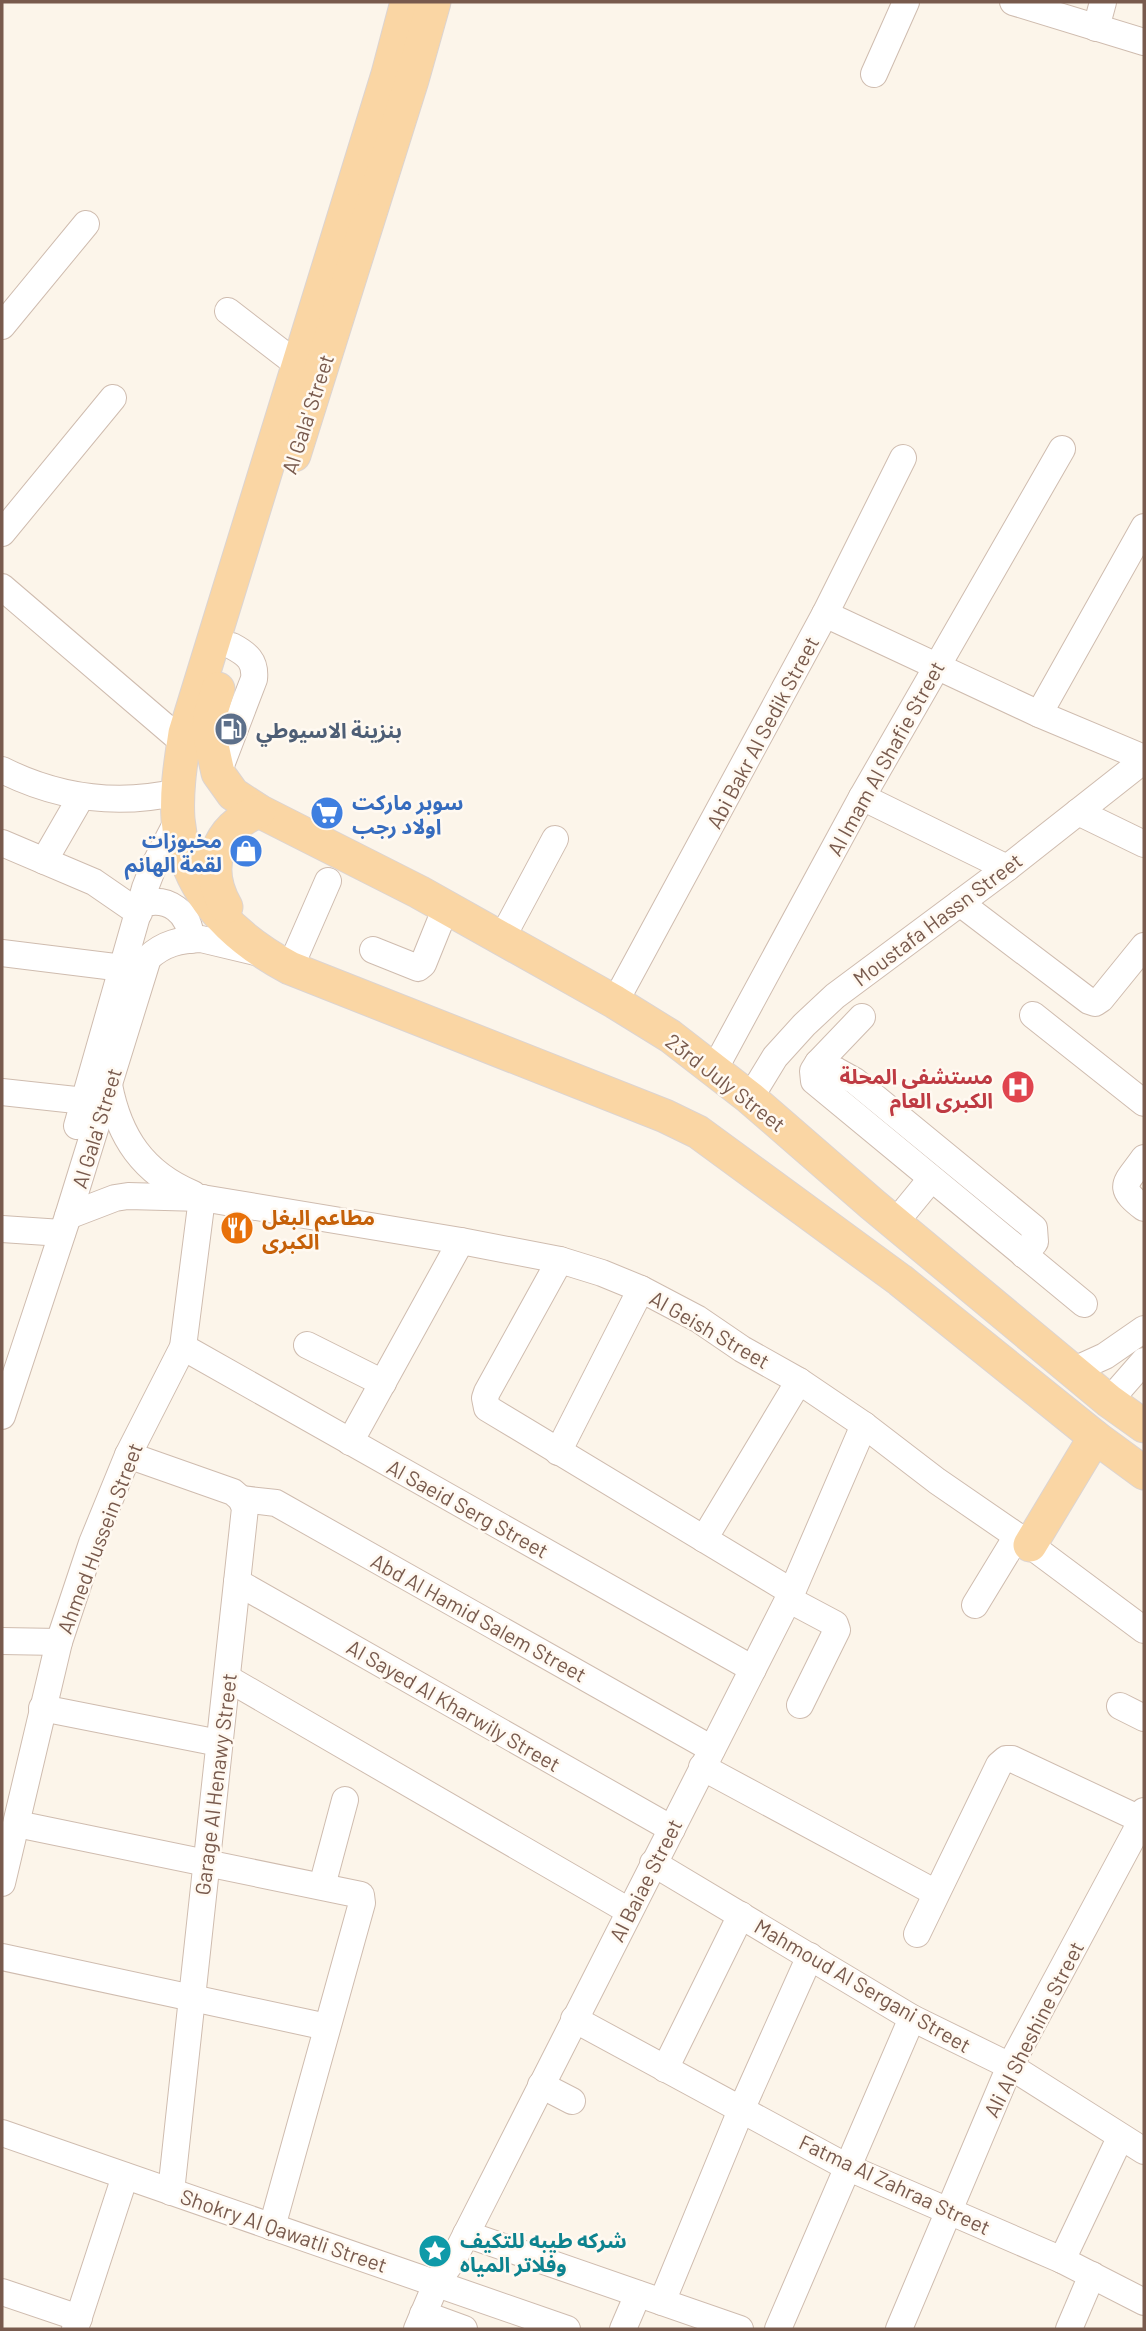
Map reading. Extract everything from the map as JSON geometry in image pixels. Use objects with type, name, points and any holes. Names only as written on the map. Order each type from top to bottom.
[{"type":"main road","name":"Al Gala' Street","points":[[259,811],[233,794],[218,773],[210,742],[210,715],[319,336],[407,2]]},
{"type":"main road","name":"Al Gala' Street","points":[[266,953],[217,913],[204,897],[189,863],[178,806],[183,742],[298,365],[319,336],[412,80],[434,2]]},
{"type":"main road","name":"23rd July Street","points":[[259,811],[446,907],[670,1036],[750,1098],[1072,1371],[1144,1426]]},
{"type":"main road","points":[[259,811],[245,817],[223,839],[217,853],[215,869],[216,884],[222,899],[266,953],[682,1124],[711,1141],[900,1280],[1095,1437],[1144,1473]]},
{"type":"main road","points":[[842,1238],[850,1237],[883,1213]]},
{"type":"main road","points":[[900,1280],[898,1264],[902,1256],[923,1245]]},
{"type":"main road","points":[[1023,1540],[1095,1437]]},
{"type":"street","points":[[874,74],[906,2]]},
{"type":"street","points":[[1013,2],[1144,42]]},
{"type":"street","points":[[1096,28],[1103,2]]},
{"type":"street","points":[[8,318],[86,224]]},
{"type":"street","points":[[228,311],[298,365]]},
{"type":"street","points":[[2,533],[113,398]]},
{"type":"street","name":"Al Imam Al Shafie Street","points":[[713,1070],[862,797],[1062,449]]},
{"type":"street","name":"Abi Bakr Al Sedik Street","points":[[615,1002],[825,614],[903,458]]},
{"type":"street","points":[[1039,714],[1144,527]]},
{"type":"street","points":[[2,587],[183,742]]},
{"type":"street","points":[[825,614],[1039,714],[1144,759]]},
{"type":"street","name":"Moustafa Hassn Street","points":[[750,1098],[775,1057],[835,996],[1007,868],[1144,759]]},
{"type":"street","points":[[2,770],[36,785],[81,797],[178,806]]},
{"type":"street","points":[[44,861],[81,797]]},
{"type":"street","points":[[862,797],[1007,868]]},
{"type":"street","name":"Al Gala' Street","points":[[59,1227],[85,1101],[140,908],[178,806]]},
{"type":"street","points":[[1078,812],[1144,844]]},
{"type":"street","points":[[502,938],[555,839]]},
{"type":"street","points":[[2,843],[94,882],[140,908],[163,902],[177,908],[190,925],[191,940]]},
{"type":"street","points":[[266,953],[328,881]]},
{"type":"street","points":[[960,903],[1095,1003],[1144,946]]},
{"type":"street","points":[[373,950],[418,968],[423,964],[446,907]]},
{"type":"street","name":"Al Gala' Street","points":[[2,1416],[6,1367],[109,1085],[149,958],[165,945],[201,939],[266,953]]},
{"type":"street","points":[[2,953],[123,968]]},
{"type":"street","points":[[1033,1015],[1144,1103]]},
{"type":"street","points":[[862,1017],[818,1063],[813,1071],[814,1081],[1084,1304]]},
{"type":"street","points":[[818,1063],[855,1081],[1034,1228],[1035,1242],[1024,1255]]},
{"type":"street","name":"Al Geish Street","points":[[109,1085],[114,1110],[124,1134],[138,1155],[157,1174],[178,1188],[202,1198]]},
{"type":"street","points":[[2,1092],[85,1101]]},
{"type":"street","points":[[883,1213],[924,1173],[934,1146]]},
{"type":"street","points":[[1144,1158],[1125,1189],[1127,1195],[1144,1208]]},
{"type":"street","points":[[971,1212],[988,1190]]},
{"type":"street","name":"Al Geish Street","points":[[59,1227],[115,1198],[145,1195],[202,1198],[559,1260],[642,1289],[698,1319],[742,1349],[799,1381],[864,1425],[1144,1630]]},
{"type":"street","name":"Ahmed Hussein Street","points":[[2,1883],[59,1642],[92,1543],[128,1455],[183,1347],[202,1198]]},
{"type":"street","points":[[2,1229],[59,1227]]},
{"type":"street","points":[[350,1442],[461,1241]]},
{"type":"street","points":[[559,1260],[485,1398],[489,1412],[705,1539],[835,1624],[837,1630],[800,1705]]},
{"type":"street","points":[[558,1452],[642,1289]]},
{"type":"street","points":[[1072,1371],[1105,1356],[1144,1329]]},
{"type":"street","points":[[307,1345],[383,1383]]},
{"type":"street","name":"Al Saeid Serg Street","points":[[183,1347],[753,1669]]},
{"type":"street","points":[[1109,1401],[1144,1361]]},
{"type":"street","points":[[705,1539],[799,1381]]},
{"type":"street","name":"Al Baiae Street","points":[[420,2322],[437,2283],[453,2260],[790,1596],[864,1425]]},
{"type":"street","points":[[128,1455],[233,1492],[242,1499]]},
{"type":"street","name":"Garage Al Henawy Street","points":[[172,2192],[191,1997],[245,1519],[242,1499]]},
{"type":"street","name":"Abd Al Hamid Salem Street","points":[[242,1499],[276,1503],[936,1894]]},
{"type":"street","points":[[975,1605],[1023,1540]]},
{"type":"street","name":"Al Sayed Al Kharwily Street","points":[[237,1582],[671,1829]]},
{"type":"street","points":[[2,1641],[59,1642]]},
{"type":"street","points":[[227,1678],[629,1911]]},
{"type":"street","points":[[1119,1706],[1144,1718]]},
{"type":"street","points":[[42,1708],[219,1743]]},
{"type":"street","points":[[917,1934],[999,1765],[1006,1759],[1012,1759],[1141,1826]]},
{"type":"street","points":[[322,1886],[345,1800]]},
{"type":"street","points":[[17,1824],[357,1893],[362,1898],[272,2227]]},
{"type":"street","name":"Ali Al Sheshine Street","points":[[899,2329],[1010,2066],[1141,1826]]},
{"type":"street","name":"Mahmoud Al Sergani Street","points":[[653,1863],[912,2018],[1010,2066],[1144,2151]]},
{"type":"street","points":[[665,2068],[741,1915]]},
{"type":"street","points":[[623,2329],[663,2309],[741,2110],[810,1956]]},
{"type":"street","points":[[2,1957],[327,2027]]},
{"type":"street","points":[[778,2329],[912,2018]]},
{"type":"street","name":"Fatma Al Zahraa Street","points":[[574,2019],[849,2168],[950,2209],[1092,2274],[1144,2302]]},
{"type":"street","points":[[541,2085],[572,2101]]},
{"type":"street","name":"Shokry Al Qawatli Street","points":[[2,2133],[567,2329]]},
{"type":"street","points":[[1062,2260],[1120,2138]]},
{"type":"street","points":[[2,2292],[77,2323],[125,2176]]},
{"type":"street","points":[[466,2234],[663,2309],[740,2329]]},
{"type":"street","points":[[1069,2329],[1092,2274]]},
{"type":"street","points":[[420,2322],[464,2329]]},
{"type":"place","name":"بنزينة الاسيوطي","points":[[231,729]]},
{"type":"place","name":"سوبر ماركت اولاد رجب","points":[[327,813]]},
{"type":"place","name":"مخبوزات لقمة الهانم","points":[[246,851]]},
{"type":"place","name":"مستشفى المحلة الكبرى العام","points":[[1018,1087]]},
{"type":"place","name":"مطاعم البغل الكبرى","points":[[237,1228]]},
{"type":"place","name":"شركه طيبه للتكيف وفلاتر المياه","points":[[435,2251]]}]
